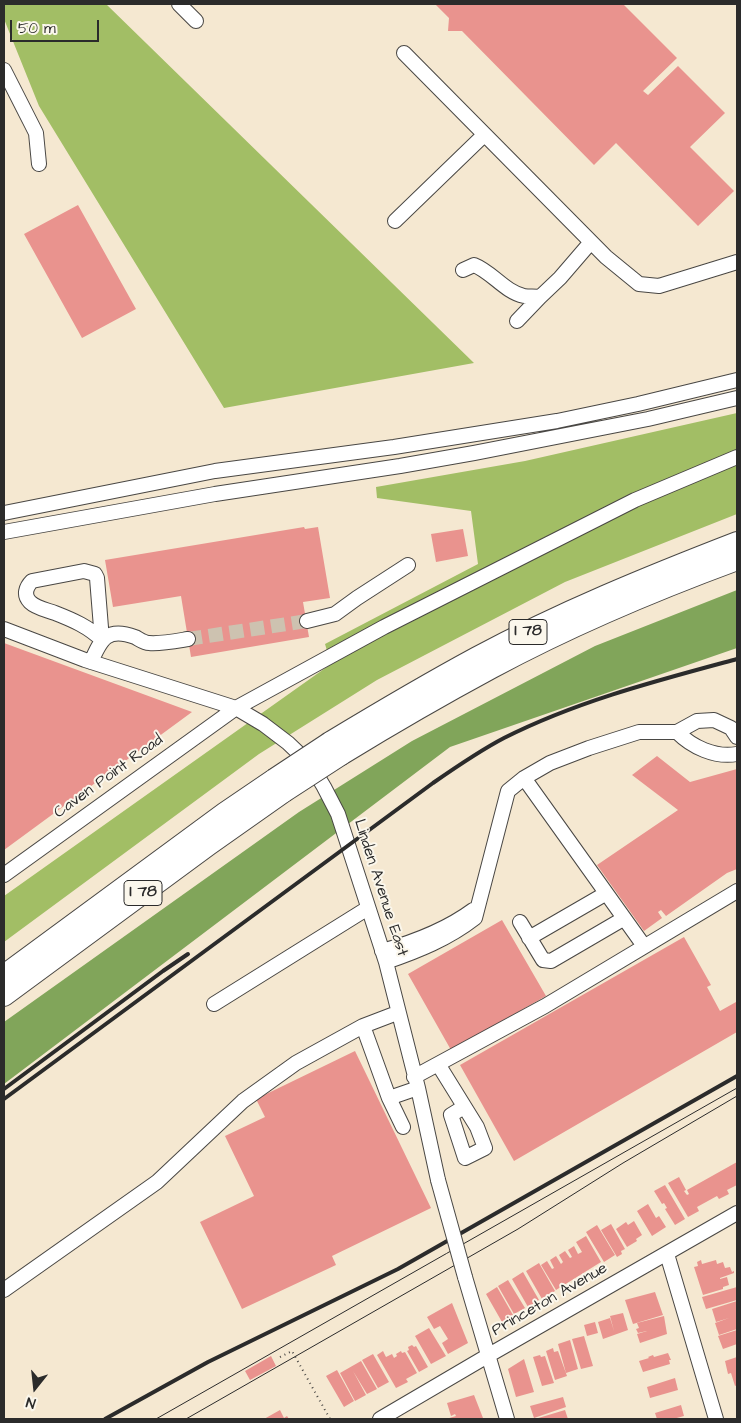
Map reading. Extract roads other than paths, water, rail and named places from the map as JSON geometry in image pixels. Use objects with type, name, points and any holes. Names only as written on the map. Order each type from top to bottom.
[{"type":"highway","name":"I 78","points":[[4,975],[279,785],[455,669],[547,622],[737,542]]},
{"type":"highway","name":"I 78","points":[[335,748],[415,710],[484,672],[560,634],[637,599],[737,560]]},
{"type":"highway","name":"I 78","points":[[4,996],[209,845],[279,785]]},
{"type":"street","points":[[179,4],[196,21]]},
{"type":"street","points":[[404,53],[606,257],[639,284],[658,286],[737,262]]},
{"type":"street","points":[[4,70],[36,133],[39,164]]},
{"type":"street","points":[[395,221],[484,135]]},
{"type":"street","points":[[517,321],[560,278],[591,242]]},
{"type":"street","points":[[463,270],[474,265],[484,269],[504,285],[523,296],[540,297]]},
{"type":"street","points":[[4,513],[215,471],[557,421],[737,380]]},
{"type":"street","points":[[4,532],[215,494],[474,453],[648,419],[737,398]]},
{"type":"street","name":"Caven Point Road","points":[[4,875],[236,708],[384,627],[634,500],[737,457]]},
{"type":"street","points":[[307,621],[335,614],[408,565]]},
{"type":"street","points":[[84,571],[96,574],[102,640],[94,632],[79,623],[35,606],[27,598],[26,591],[28,585],[32,581],[84,571]]},
{"type":"street","name":"Linden Avenue East","points":[[4,629],[91,662],[236,708],[263,724],[288,743],[311,765],[338,814],[384,956],[438,1180],[507,1419]]},
{"type":"street","points":[[91,662],[99,643],[108,635],[120,634],[136,637],[147,644],[188,639]]},
{"type":"street","points":[[384,956],[432,933],[479,905],[508,791],[524,778],[550,763],[639,732],[676,732],[697,721],[714,720],[731,728],[737,737]]},
{"type":"street","points":[[676,732],[685,740],[710,752],[727,756],[737,754]]},
{"type":"street","points":[[524,778],[605,894],[644,946]]},
{"type":"street","points":[[389,1098],[416,1083],[438,1064],[545,1006],[737,891]]},
{"type":"street","points":[[529,938],[605,894]]},
{"type":"street","points":[[214,1004],[368,908]]},
{"type":"street","points":[[520,922],[543,960],[551,961],[623,918]]},
{"type":"street","points":[[4,1290],[157,1182],[243,1102],[296,1063],[363,1026],[397,1013]]},
{"type":"street","points":[[363,1026],[389,1098],[403,1127]]},
{"type":"street","points":[[438,1064],[464,1107]]},
{"type":"street","name":"Princeton Avenue","points":[[380,1419],[737,1213]]},
{"type":"street","points":[[667,1254],[716,1419]]},
{"type":"tunnel","points":[[188,639],[307,621]]},
{"type":"tram line","points":[[156,1419],[737,1088]]},
{"type":"tram line","points":[[186,1419],[518,1229],[623,1163],[737,1096]]},
{"type":"railway","points":[[4,1099],[433,783],[486,748],[532,725],[589,702],[648,683],[737,659]]},
{"type":"railway","points":[[4,1089],[188,954]]},
{"type":"railway","points":[[105,1419],[208,1362],[398,1269],[737,1076]]}]
